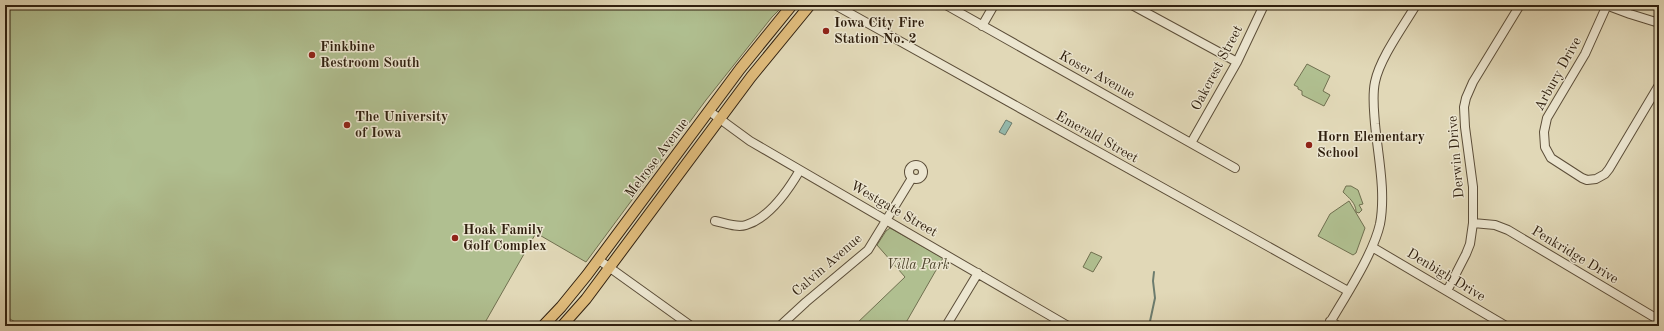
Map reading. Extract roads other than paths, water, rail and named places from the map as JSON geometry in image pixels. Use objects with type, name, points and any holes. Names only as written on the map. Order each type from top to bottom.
[{"type":"main road","name":"Melrose Avenue","points":[[543,326],[561,307],[599,260],[709,111],[792,5]]},
{"type":"main road","name":"Melrose Avenue","points":[[562,326],[586,299],[610,268],[720,119],[810,5]]},
{"type":"street","name":"Emerald Street","points":[[835,5],[1348,291]]},
{"type":"street","name":"Koser Avenue","points":[[946,5],[1235,168]]},
{"type":"street","points":[[982,26],[994,5]]},
{"type":"street","points":[[1132,5],[1237,62]]},
{"type":"street","name":"Oakcrest Street","points":[[1191,143],[1237,62],[1264,5]]},
{"type":"street","points":[[1338,326],[1329,324],[1372,247],[1377,235],[1382,209],[1382,194],[1373,104],[1375,83],[1380,67],[1416,5]]},
{"type":"street","name":"Derwin Drive","points":[[1447,291],[1470,244],[1473,223],[1473,187],[1464,128],[1464,106],[1466,98],[1520,5]]},
{"type":"street","points":[[1607,5],[1630,14],[1659,22]]},
{"type":"street","name":"Arbury Drive","points":[[1607,5],[1585,54],[1544,125],[1544,140],[1547,153],[1555,161],[1582,178],[1591,180],[1601,178],[1609,169],[1659,85]]},
{"type":"street","name":"Westgate Street","points":[[709,111],[750,141],[1068,326]]},
{"type":"street","points":[[715,221],[737,226],[746,225],[754,221],[777,203],[786,193],[800,170]]},
{"type":"street","name":"Calvin Avenue","points":[[780,326],[806,302],[861,257],[874,242],[912,178]]},
{"type":"street","name":"Penkridge Drive","points":[[1473,223],[1495,226],[1508,230],[1659,320]]},
{"type":"street","name":"Denbigh Drive","points":[[1372,247],[1506,326]]},
{"type":"street","points":[[599,260],[691,326]]},
{"type":"street","points":[[946,326],[978,273]]},
{"type":"water","points":[[1006,120],[1012,123],[1005,135],[999,132]]},
{"type":"waterway","points":[[1149,326],[1155,298],[1153,281],[1154,272]]},
{"type":"place","name":"Iowa City Fire Station No. 2","points":[[826,31]]},
{"type":"place","name":"Finkbine Restroom South","points":[[312,55]]},
{"type":"place","name":"The University of Iowa","points":[[347,125]]},
{"type":"place","name":"Horn Elementary School","points":[[1309,145]]},
{"type":"place","name":"Hoak Family Golf Complex","points":[[455,238]]},
{"type":"park label","name":"Villa Park","points":[[918,265]]}]
